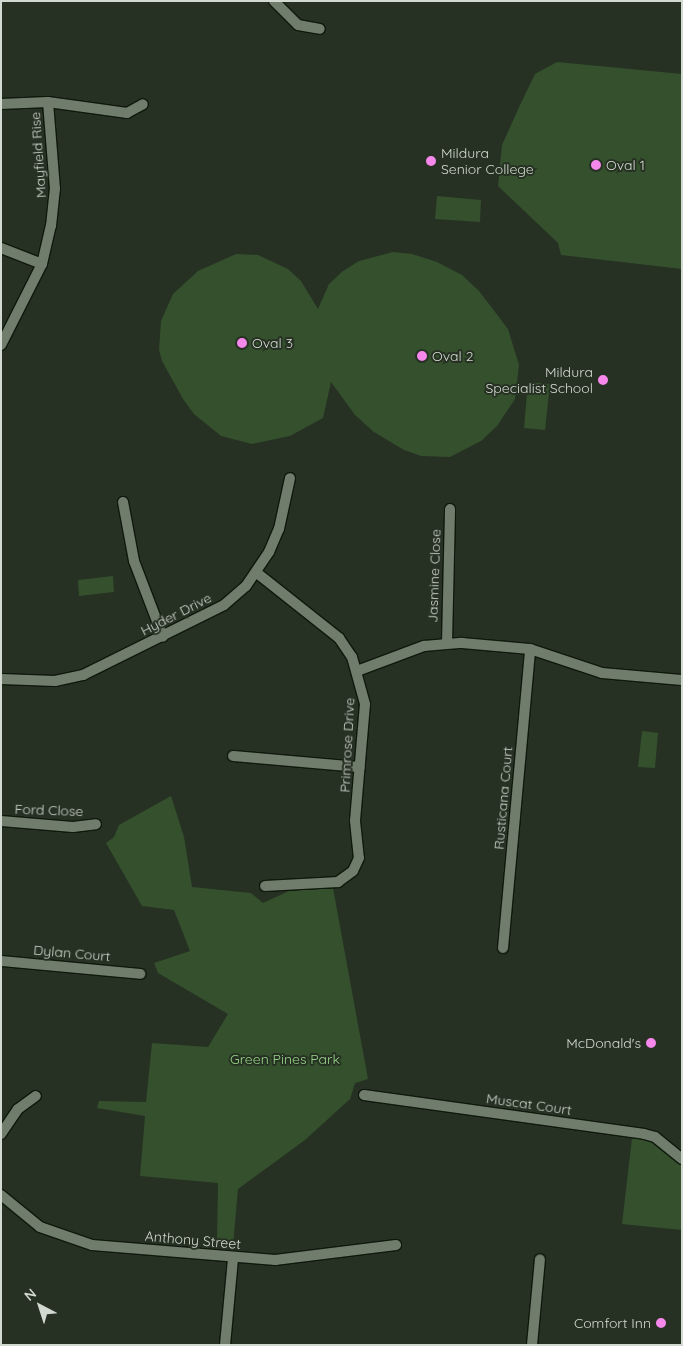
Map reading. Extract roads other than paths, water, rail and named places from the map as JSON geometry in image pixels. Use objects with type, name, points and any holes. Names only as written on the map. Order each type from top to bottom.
[{"type":"street","points":[[274,1],[298,25],[320,29]]},
{"type":"street","points":[[1,104],[48,102],[127,113],[143,104]]},
{"type":"street","name":"Mayfield Rise","points":[[1,345],[42,264],[55,200],[48,102]]},
{"type":"street","points":[[1,248],[42,264]]},
{"type":"street","name":"Hyder Drive","points":[[1,679],[44,682],[69,679],[98,669],[224,605],[257,573],[279,529],[290,478]]},
{"type":"street","points":[[123,502],[134,561],[163,637]]},
{"type":"street","name":"Jasmine Close","points":[[447,643],[450,509]]},
{"type":"street","name":"Primrose Drive","points":[[257,573],[331,630],[346,647],[357,671],[365,704],[355,821],[358,858],[349,876],[338,882],[265,886]]},
{"type":"street","points":[[357,671],[424,646],[447,643],[530,649],[596,672],[682,680]]},
{"type":"street","name":"Rusticana Court","points":[[502,948],[530,649]]},
{"type":"street","points":[[233,756],[360,767]]},
{"type":"street","name":"Ford Close","points":[[1,821],[73,827],[96,824]]},
{"type":"street","name":"Dylan Court","points":[[1,961],[140,974]]},
{"type":"street","name":"Muscat Court","points":[[364,1095],[644,1134],[655,1138],[682,1158]]},
{"type":"street","points":[[1,1134],[18,1109],[36,1096]]},
{"type":"street","name":"Anthony Street","points":[[1,1195],[28,1219],[73,1241],[233,1258],[297,1259],[396,1245]]},
{"type":"street","points":[[225,1345],[233,1258]]},
{"type":"street","points":[[532,1345],[540,1259]]},
{"type":"place","name":"Mildura Senior College","points":[[431,161]]},
{"type":"place","name":"Oval 1","points":[[596,165]]},
{"type":"place","name":"Oval 3","points":[[242,343]]},
{"type":"place","name":"Oval 2","points":[[422,356]]},
{"type":"place","name":"Mildura Specialist School","points":[[603,380]]},
{"type":"place","name":"McDonald's","points":[[651,1043]]},
{"type":"place","name":"Comfort Inn","points":[[661,1323]]},
{"type":"park label","name":"Green Pines Park","points":[[285,1059]]}]
